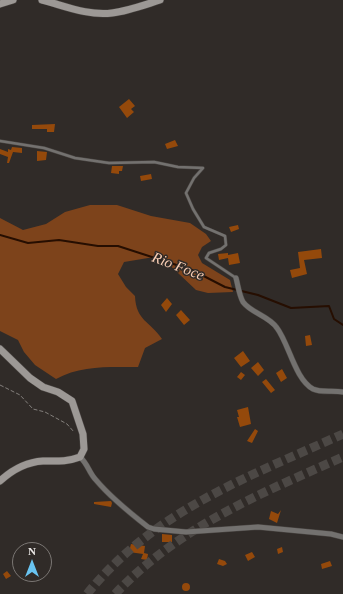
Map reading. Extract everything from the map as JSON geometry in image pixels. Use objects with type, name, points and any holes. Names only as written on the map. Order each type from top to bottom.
[{"type":"main road","points":[[0,4],[13,0]]},
{"type":"main road","points":[[42,0],[85,12],[98,14],[119,12],[160,0]]},
{"type":"main road","points":[[0,349],[30,378],[43,387],[58,392],[72,401],[79,419],[84,443],[84,449],[80,457],[68,461],[41,461],[28,464],[15,470],[0,481]]},
{"type":"street","points":[[236,278],[243,303],[276,326],[288,347],[300,375],[312,388],[320,392],[333,390],[343,392]]},
{"type":"street","points":[[80,457],[86,462],[94,479],[113,498],[148,526],[154,529],[186,532],[258,527],[331,534],[343,537]]},
{"type":"lane","points":[[0,141],[44,148],[75,158],[109,163],[154,162],[178,167],[203,168],[194,178],[186,193],[193,209],[204,226],[224,236],[226,245],[221,249],[209,253],[206,258],[236,278]]},
{"type":"path","points":[[0,385],[20,395],[33,409],[46,412],[67,424],[84,443]]},
{"type":"shaded area","points":[[90,205],[117,205],[151,216],[190,223],[206,234],[211,241],[202,247],[198,255],[202,263],[230,280],[233,292],[208,293],[196,290],[160,256],[124,262],[118,274],[126,287],[135,296],[138,311],[141,316],[162,339],[145,348],[138,367],[106,367],[86,369],[66,374],[56,379],[35,365],[24,352],[18,340],[0,331],[0,218],[23,230],[46,224],[65,212]]},
{"type":"building","points":[[129,99],[135,106],[131,109],[134,112],[127,118],[119,107]]},
{"type":"building","points":[[55,124],[54,132],[47,132],[47,129],[32,129],[32,125]]},
{"type":"building","points":[[175,140],[178,146],[167,149],[165,144]]},
{"type":"building","points":[[12,147],[22,148],[22,153],[13,152],[9,163],[7,163],[8,157],[0,154],[0,149],[8,152],[8,149],[11,150]]},
{"type":"building","points":[[37,151],[47,152],[46,160],[37,161]]},
{"type":"building","points":[[112,166],[123,166],[122,171],[119,171],[119,174],[111,173]]},
{"type":"building","points":[[151,174],[152,179],[141,181],[140,176]]},
{"type":"building","points":[[238,225],[239,229],[231,232],[229,227]]},
{"type":"building","points":[[321,249],[322,258],[304,260],[307,274],[292,278],[290,270],[300,268],[298,252]]},
{"type":"building","points":[[228,253],[228,255],[238,253],[240,263],[229,265],[228,258],[219,260],[218,254]]},
{"type":"building","points":[[167,298],[172,304],[166,312],[161,305]]},
{"type":"building","points":[[181,310],[190,320],[184,325],[176,315]]},
{"type":"building","points":[[310,335],[312,345],[306,346],[305,336]]},
{"type":"building","points":[[243,351],[250,361],[241,367],[234,358]]},
{"type":"building","points":[[258,362],[264,370],[258,376],[251,368]]},
{"type":"building","points":[[282,369],[287,378],[281,382],[276,373]]},
{"type":"building","points":[[241,372],[245,375],[241,380],[237,377]]},
{"type":"building","points":[[266,379],[275,390],[271,393],[262,382]]},
{"type":"building","points":[[248,407],[251,424],[240,427],[237,417],[239,417],[237,410]]},
{"type":"building","points":[[255,429],[258,431],[252,443],[247,441]]},
{"type":"building","points":[[111,501],[111,507],[94,504],[94,502]]},
{"type":"building","points":[[281,510],[277,523],[269,519],[271,511],[278,514]]},
{"type":"building","points":[[162,534],[172,535],[172,542],[162,542]]},
{"type":"building","points":[[131,544],[145,546],[144,553],[148,554],[147,560],[141,559],[143,554],[129,552]]},
{"type":"building","points":[[282,547],[283,552],[278,554],[277,549]]},
{"type":"building","points":[[252,552],[255,557],[248,561],[245,555]]},
{"type":"building","points":[[219,559],[225,561],[227,564],[223,566],[217,564]]},
{"type":"building","points":[[330,561],[332,566],[322,569],[321,564]]},
{"type":"building","points":[[7,571],[11,576],[6,579],[3,574]]},
{"type":"building","points":[[184,583],[188,583],[190,587],[188,591],[184,591],[182,589],[182,585]]},
{"type":"waterway","name":"Rio Foce","points":[[0,235],[28,243],[59,240],[98,246],[118,246],[192,270],[225,287],[258,295],[291,308],[329,306],[334,319],[343,325]]},
{"type":"tunnel","points":[[87,594],[114,565],[142,540],[173,518],[238,481],[343,434]]},
{"type":"tunnel","points":[[115,594],[140,570],[193,531],[251,499],[343,457]]}]
